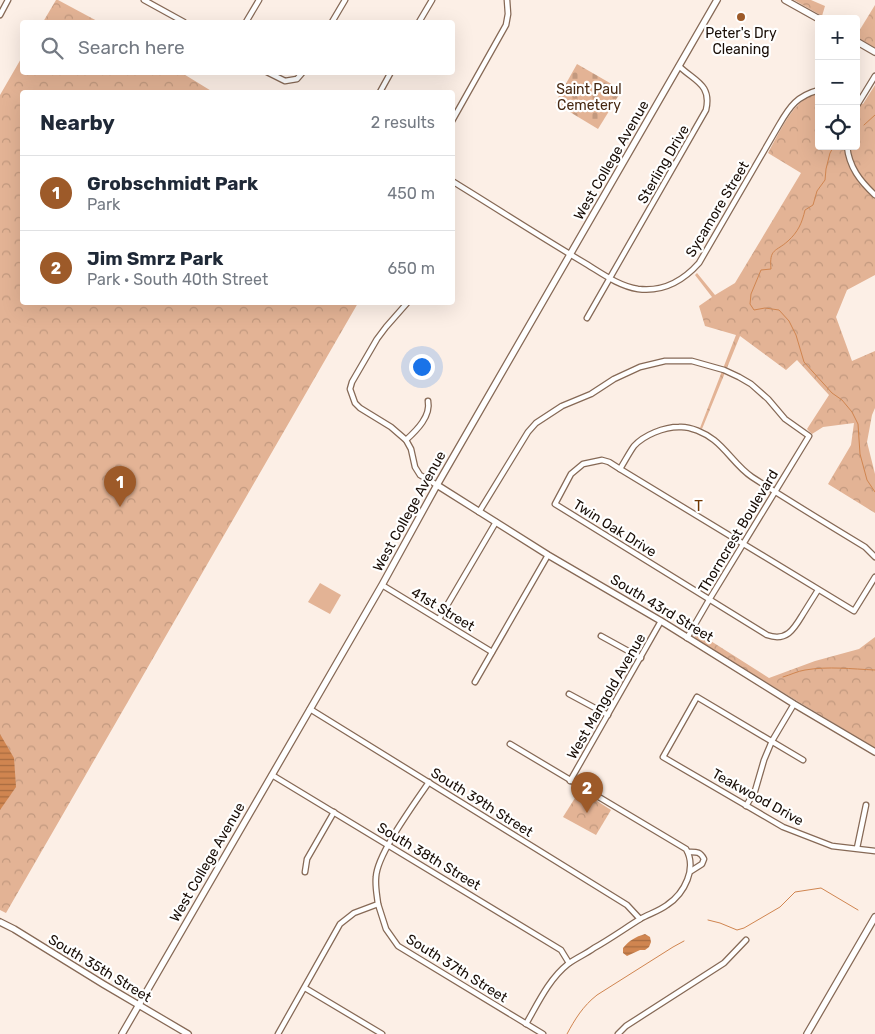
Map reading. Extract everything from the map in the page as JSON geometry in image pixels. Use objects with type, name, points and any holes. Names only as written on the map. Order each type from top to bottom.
[{"type":"street","points":[[0,14],[8,0]]},
{"type":"street","points":[[144,0],[180,20]]},
{"type":"street","points":[[247,20],[259,0]]},
{"type":"street","points":[[333,20],[345,0]]},
{"type":"street","points":[[420,20],[432,0]]},
{"type":"street","points":[[455,116],[506,26],[508,14],[507,0]]},
{"type":"street","name":"West College Avenue","points":[[122,1034],[717,0]]},
{"type":"street","points":[[785,0],[815,17]]},
{"type":"street","points":[[860,43],[875,52]]},
{"type":"street","name":"Sterling Drive","points":[[587,318],[706,110],[708,97],[702,85],[679,66]]},
{"type":"street","points":[[273,75],[285,81],[297,79],[300,75]]},
{"type":"street","points":[[381,90],[389,75]]},
{"type":"street","points":[[860,96],[875,76]]},
{"type":"street","name":"Sycamore Street","points":[[455,184],[610,278],[627,286],[640,289],[668,286],[690,273],[699,263],[787,111],[800,97],[815,91]]},
{"type":"street","points":[[848,150],[855,173],[875,195]]},
{"type":"street","points":[[405,305],[377,339],[352,382],[350,389],[355,403],[360,408],[391,427],[406,440],[411,449],[415,467],[420,475],[437,485]]},
{"type":"street","name":"Thorncrest Boulevard","points":[[480,512],[528,432],[536,423],[562,406],[591,394],[614,379],[640,367],[656,363],[692,361],[724,370],[751,384],[785,418],[809,436],[687,638]]},
{"type":"street","points":[[406,440],[419,426],[427,413],[428,400]]},
{"type":"street","points":[[620,469],[635,446],[650,434],[666,428],[680,426],[703,433],[721,446],[746,473],[865,547],[875,557]]},
{"type":"street","name":"Twin Oak Drive","points":[[709,600],[555,504],[571,474],[583,464],[602,460],[609,462],[854,611],[875,577]]},
{"type":"street","name":"South 43rd Street","points":[[437,485],[548,555],[875,752]]},
{"type":"street","points":[[439,619],[496,522]]},
{"type":"street","points":[[474,682],[548,555]]},
{"type":"street","name":"41st Street","points":[[382,585],[492,652]]},
{"type":"street","points":[[709,600],[767,635],[780,637],[788,634],[794,628],[818,590]]},
{"type":"street","name":"West Mangold Avenue","points":[[570,781],[661,622]]},
{"type":"street","points":[[601,636],[641,658]]},
{"type":"street","points":[[569,694],[608,715]]},
{"type":"street","name":"Teakwood Drive","points":[[772,741],[698,697],[663,757],[783,827],[832,846],[875,851]]},
{"type":"street","points":[[746,806],[755,791],[772,741],[794,704]]},
{"type":"street","name":"South 39th Street","points":[[310,709],[627,905],[640,919]]},
{"type":"street","points":[[772,741],[802,760]]},
{"type":"street","points":[[510,744],[687,851],[702,854],[704,859],[702,864],[691,871]]},
{"type":"street","name":"South 38th Street","points":[[272,775],[561,950],[569,963]]},
{"type":"street","points":[[278,1034],[340,924],[354,913],[378,904],[376,876],[380,861],[388,845],[429,782]]},
{"type":"street","points":[[857,848],[866,805]]},
{"type":"street","points":[[305,872],[307,859],[334,812]]},
{"type":"street","points":[[526,1024],[556,975],[569,963],[640,919],[668,905],[686,883],[691,871],[691,861],[687,851]]},
{"type":"street","name":"South 37th Street","points":[[378,904],[386,929],[398,946],[543,1034]]},
{"type":"street","points":[[807,1034],[874,921]]},
{"type":"street","name":"South 35th Street","points":[[0,922],[188,1034]]},
{"type":"street","points":[[618,1034],[626,1026],[724,963],[746,940]]},
{"type":"street","points":[[305,988],[382,1034]]},
{"type":"green space","points":[[56,0],[58,0],[95,20],[44,20]]},
{"type":"green space","points":[[794,0],[811,0],[825,6],[822,15]]},
{"type":"green space","points":[[875,5],[875,48],[860,39],[860,29]]},
{"type":"green space","points":[[20,60],[20,75],[185,75],[210,90],[20,90],[20,305],[357,305],[6,913],[0,910],[0,95]]},
{"type":"green space","name":"Saint Paul Cemetery","points":[[577,64],[622,90],[598,129],[555,103]]},
{"type":"green space","points":[[875,85],[875,275],[847,290],[836,317],[852,361],[875,351],[875,408],[867,442],[875,474],[875,513],[828,484],[851,445],[854,423],[823,427],[812,434],[807,429],[829,395],[797,360],[786,370],[740,336],[702,429],[700,428],[736,335],[705,326],[699,306],[712,297],[695,275],[697,273],[715,295],[735,283],[801,173],[768,153],[794,109],[807,98],[815,94],[815,150],[860,150],[860,103],[863,104]]},
{"type":"green space","points":[[320,583],[341,595],[330,614],[308,602]]},
{"type":"green space","points":[[695,631],[769,678],[815,661],[859,649],[875,637],[875,748],[696,640]]},
{"type":"green space","points":[[580,790],[611,810],[596,835],[563,817]]},
{"type":"shaded area","points":[[0,734],[14,758],[16,787],[0,810]]},
{"type":"shaded area","points":[[645,934],[650,937],[649,947],[627,956],[623,953],[623,948],[628,943]]},
{"type":"waterway","points":[[864,125],[875,115]]},
{"type":"waterway","points":[[832,150],[825,180],[817,191],[813,205],[805,210],[797,231],[772,254],[771,269],[761,270],[751,294],[750,304],[754,310],[765,308],[779,310],[789,321],[796,335],[804,362],[852,412],[858,424],[860,454],[867,480],[875,492]]},
{"type":"waterway","points":[[783,677],[802,671],[823,668],[875,670]]},
{"type":"waterway","points":[[708,920],[737,930],[744,928],[780,907],[795,892],[821,888],[858,910]]},
{"type":"waterway","points":[[567,1034],[580,1013],[597,995],[684,941]]},
{"type":"place","name":"Peter's Dry Cleaning","points":[[741,17]]},
{"type":"place","name":"Grobschmidt Park","points":[[120,507]]},
{"type":"place","name":"Jim Smrz Park","points":[[587,813]]},
{"type":"district","name":"T","points":[[699,506]]}]
